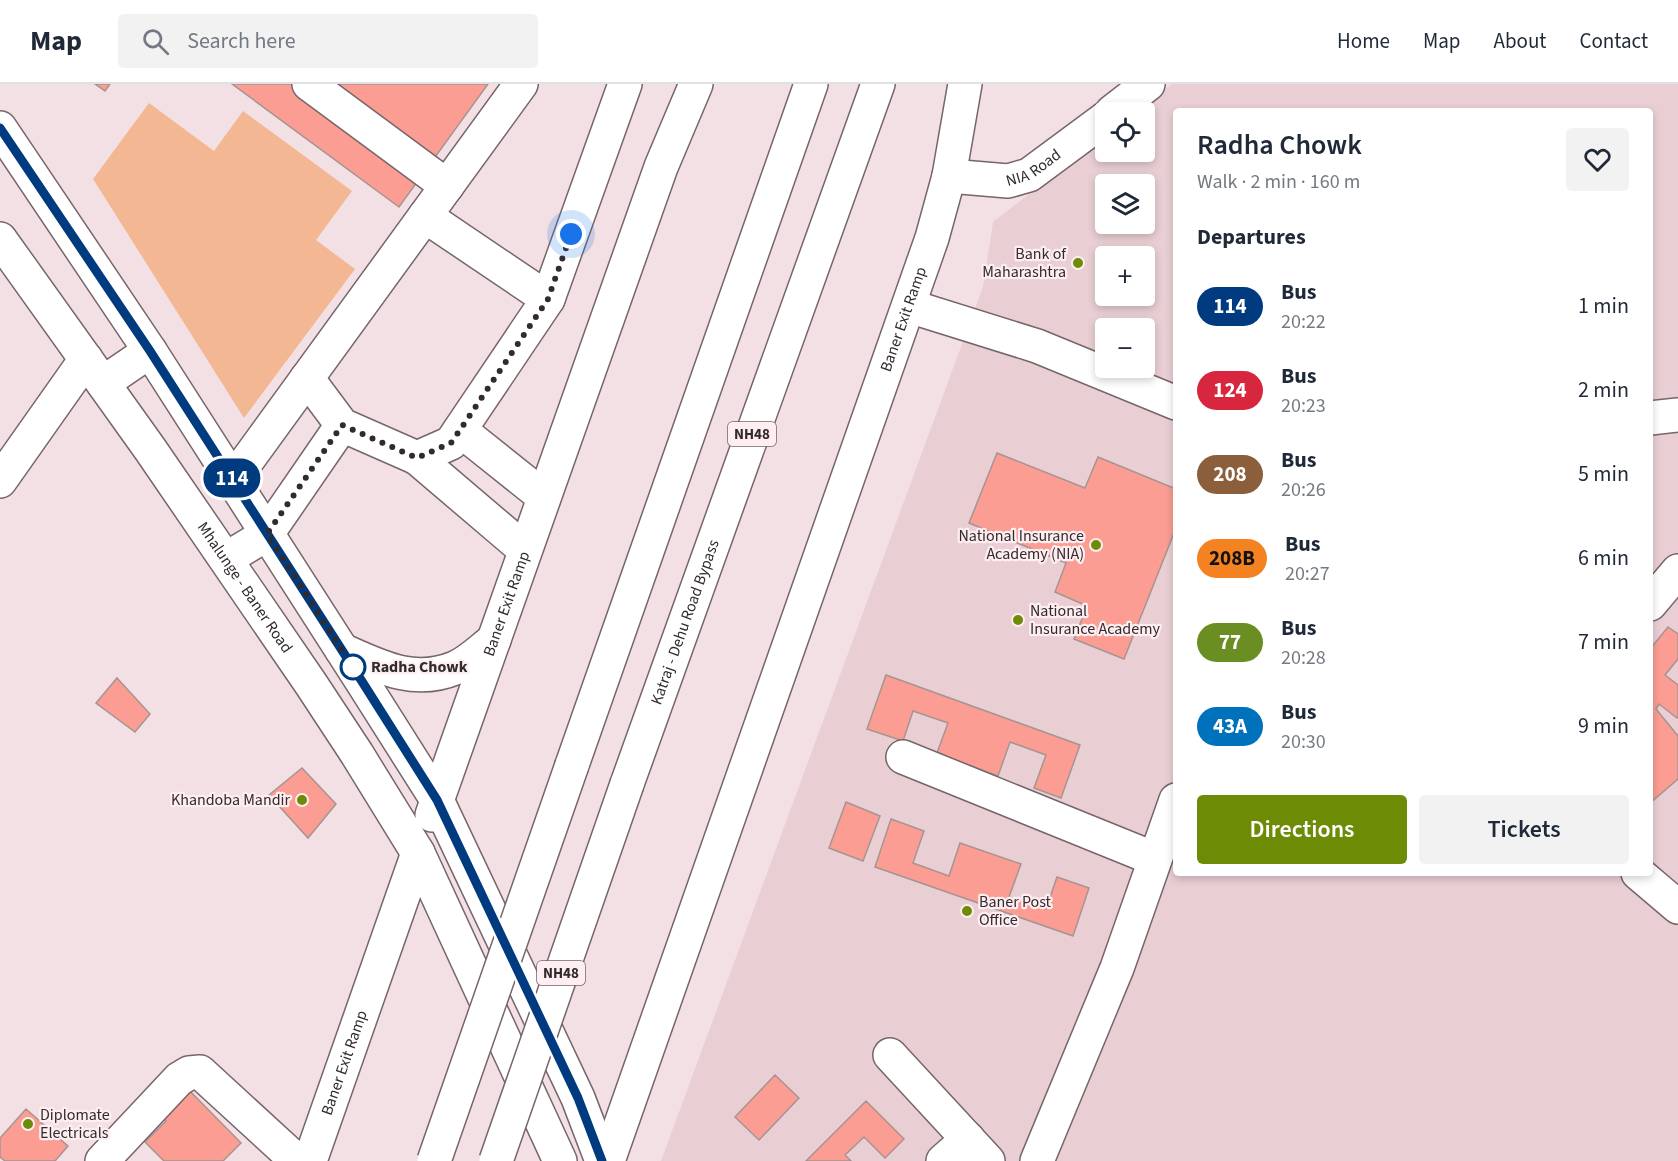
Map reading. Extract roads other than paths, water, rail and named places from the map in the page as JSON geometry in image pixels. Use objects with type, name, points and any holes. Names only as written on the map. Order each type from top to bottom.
[{"type":"main road","points":[[309,84],[447,186]]},
{"type":"main road","points":[[233,480],[522,84]]},
{"type":"main road","points":[[417,458],[451,443],[548,299],[625,84]]},
{"type":"main road","name":"Baner Exit Ramp","points":[[310,1161],[661,166],[696,84]]},
{"type":"main road","points":[[434,1161],[811,84]]},
{"type":"main road","name":"Katraj - Dehu Road Bypass","points":[[496,1161],[627,784],[878,84]]},
{"type":"main road","name":"Baner Exit Ramp","points":[[608,1161],[932,238],[949,176],[965,84]]},
{"type":"main road","points":[[1125,102],[1148,84]]},
{"type":"main road","name":"NIA Road","points":[[949,176],[1008,181],[1029,175],[1095,126]]},
{"type":"main road","points":[[0,128],[150,351],[437,800],[578,1098],[602,1161]]},
{"type":"main road","points":[[425,216],[548,299]]},
{"type":"main road","name":"Mhalunge - Baner Road","points":[[0,239],[226,559],[357,754],[418,854],[560,1161]]},
{"type":"main road","points":[[909,306],[1037,346],[1173,402]]},
{"type":"main road","points":[[0,481],[94,371],[150,351]]},
{"type":"main road","points":[[307,378],[342,425],[417,458],[525,550]]},
{"type":"main road","points":[[1653,418],[1678,415]]},
{"type":"main road","points":[[226,559],[267,534],[342,425]]},
{"type":"main road","points":[[460,430],[544,497]]},
{"type":"main road","points":[[1653,600],[1678,571]]},
{"type":"main road","points":[[342,650],[381,668],[407,675],[436,674],[457,667],[494,640]]},
{"type":"main road","points":[[903,756],[1155,859]]},
{"type":"main road","points":[[1037,1161],[1117,968],[1173,808]]},
{"type":"main road","points":[[1642,876],[1678,907]]},
{"type":"main road","points":[[890,1055],[978,1150],[943,1161]]},
{"type":"main road","points":[[102,1161],[179,1079],[189,1073],[200,1072],[297,1161]]},
{"type":"place","name":"Bank of Maharashtra","points":[[1078,263]]},
{"type":"place","name":"National Insurance Academy (NIA)","points":[[1096,545]]},
{"type":"place","name":"National Insurance Academy","points":[[1018,620]]},
{"type":"place","name":"Radha Chowk","points":[[353,667]]},
{"type":"place","name":"Khandoba Mandir","points":[[302,800]]},
{"type":"place","name":"Baner Post Office","points":[[967,911]]},
{"type":"place","name":"Diplomate Electricals","points":[[28,1124]]}]
